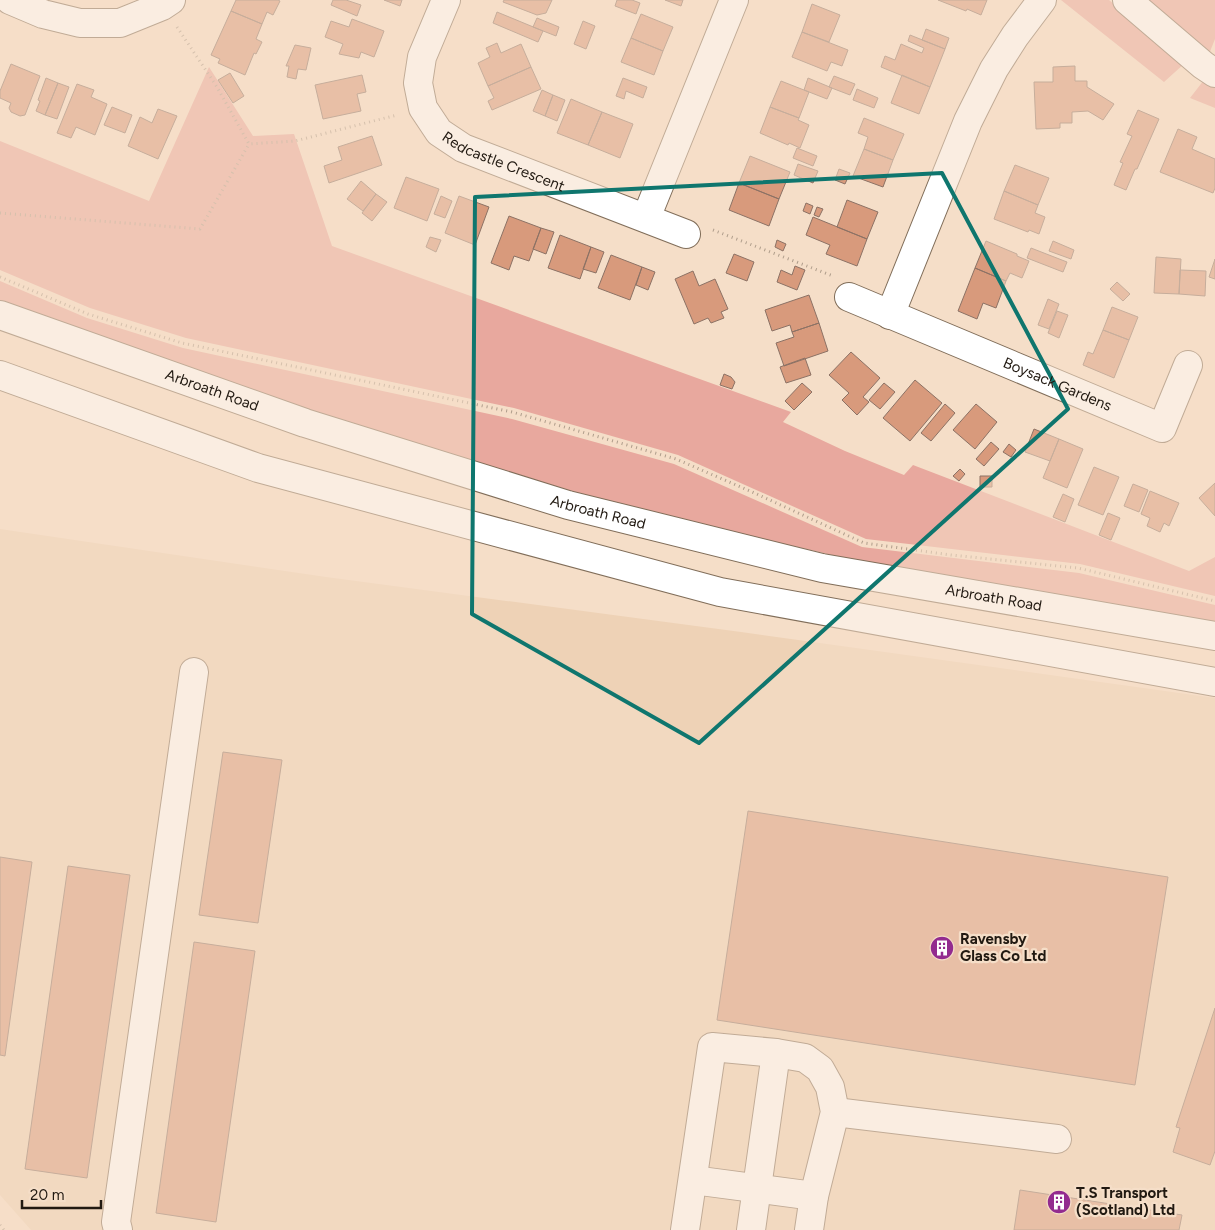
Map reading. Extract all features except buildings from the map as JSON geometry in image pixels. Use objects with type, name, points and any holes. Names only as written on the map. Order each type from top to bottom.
[{"type":"main road","points":[[10,0],[43,14],[80,23],[120,22],[167,3]]},
{"type":"main road","name":"Redcastle Crescent","points":[[446,0],[422,57],[418,83],[423,108],[440,132],[463,148],[686,234]]},
{"type":"main road","points":[[646,218],[734,0]]},
{"type":"main road","points":[[890,314],[968,121],[994,69],[1015,36],[1042,0]]},
{"type":"main road","points":[[1127,0],[1203,65],[1215,73]]},
{"type":"main road","name":"Boysack Gardens","points":[[849,297],[1162,428],[1188,365]]},
{"type":"main road","name":"Arbroath Road","points":[[0,315],[305,423],[568,506],[822,568],[1215,636]]},
{"type":"main road","points":[[0,375],[258,468],[720,592],[1215,682]]},
{"type":"main road","points":[[118,1230],[116,1222],[194,672]]},
{"type":"main road","points":[[686,1230],[712,1047],[776,1053],[805,1058],[820,1069],[830,1087],[835,1112],[814,1196],[809,1230]]},
{"type":"main road","points":[[751,1230],[776,1053]]},
{"type":"main road","points":[[835,1112],[1056,1139]]},
{"type":"main road","points":[[693,1180],[814,1196]]},
{"type":"path","points":[[167,3],[249,144]]},
{"type":"path","points":[[249,144],[295,141],[423,108]]},
{"type":"path","points":[[0,213],[200,229],[249,144]]},
{"type":"path","points":[[686,234],[699,225],[838,278],[847,282],[849,297]]},
{"type":"path","points":[[0,277],[88,314],[182,343],[512,412],[676,459],[864,543],[951,555],[1078,568],[1215,601]]},
{"type":"path","points":[[0,1224],[4,1230]]},
{"type":"highlighted area","points":[[942,173],[1068,409],[699,743],[472,614],[475,197]]},
{"type":"shaded area","points":[[1061,0],[1109,0],[1185,63],[1164,82]]},
{"type":"shaded area","points":[[1145,0],[1215,0],[1215,39],[1209,54]]},
{"type":"shaded area","points":[[209,67],[253,136],[294,134],[332,246],[791,412],[783,422],[845,451],[904,475],[913,465],[1189,571],[1215,557],[1215,596],[1080,564],[866,539],[678,455],[514,408],[186,338],[90,308],[0,270],[0,141],[149,201]]},
{"type":"shaded area","points":[[1204,80],[1215,88],[1215,108],[1190,98]]},
{"type":"shaded area","points":[[0,281],[87,318],[183,348],[512,419],[674,464],[862,547],[1079,573],[1215,605],[1215,622],[858,561],[572,495],[307,417],[0,308]]},
{"type":"shaded area","points":[[0,529],[326,577],[1215,698],[1215,1230],[31,1230],[0,1195]]},
{"type":"place","name":"Ravensby Glass Co Ltd","points":[[942,948]]},
{"type":"place","name":"T.S Transport (Scotland) Ltd","points":[[1059,1202]]}]
